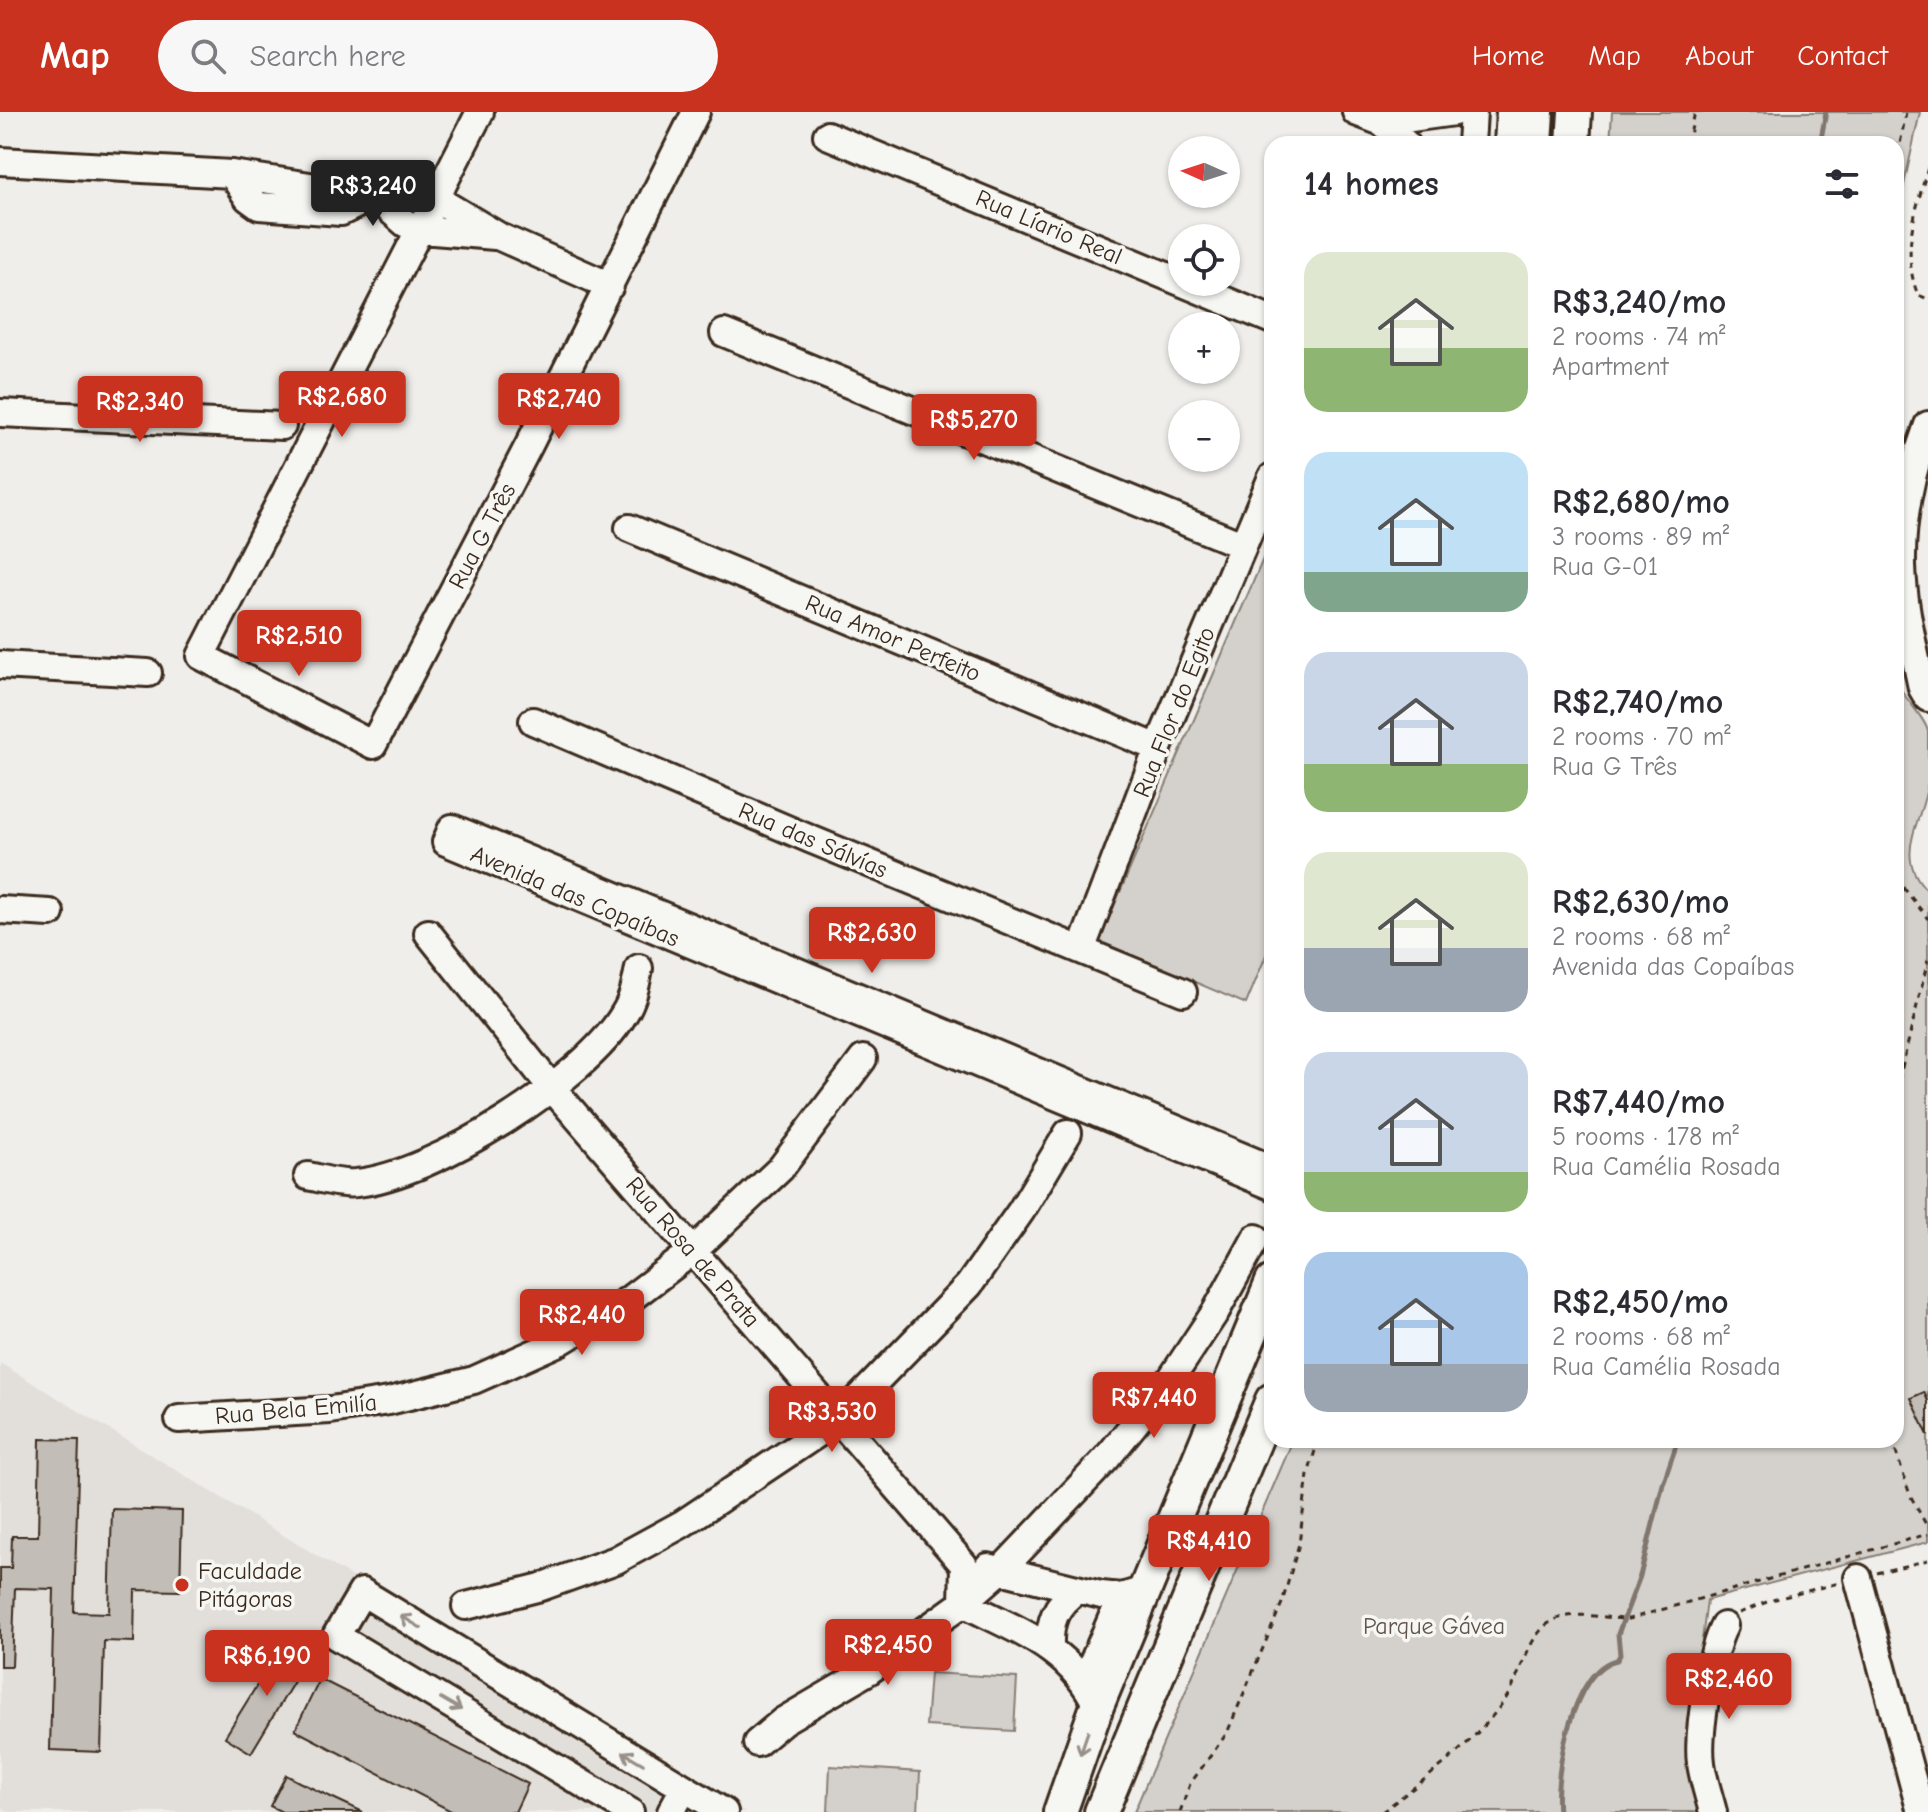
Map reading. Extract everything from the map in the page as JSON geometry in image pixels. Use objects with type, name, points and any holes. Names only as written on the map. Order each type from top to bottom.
[{"type":"main road","points":[[1536,136],[1537,112]]},
{"type":"main road","points":[[1574,136],[1575,112]]},
{"type":"main road","points":[[1060,1812],[1091,1694],[1133,1594],[1204,1450],[1264,1302]]},
{"type":"main road","points":[[1101,1812],[1264,1419]]},
{"type":"main road","points":[[1130,1739],[1185,1566],[1222,1470],[1220,1463],[1204,1450]]},
{"type":"street","points":[[421,230],[480,112]]},
{"type":"street","name":"Rua G Três","points":[[421,230],[201,656],[373,745],[610,286],[696,112]]},
{"type":"street","points":[[1356,112],[1410,136],[1454,112]]},
{"type":"street","points":[[1472,136],[1473,112]]},
{"type":"street","points":[[1508,136],[1510,112]]},
{"type":"street","name":"Rua Líario Real","points":[[827,135],[1264,317]]},
{"type":"street","points":[[0,161],[232,174],[374,196],[421,190],[500,237],[610,286]]},
{"type":"street","points":[[374,196],[405,223],[421,230],[500,237]]},
{"type":"street","points":[[724,333],[1242,545]]},
{"type":"street","points":[[0,413],[282,426]]},
{"type":"street","points":[[1904,517],[1913,467],[1928,425]]},
{"type":"street","name":"Rua Flor do Egito","points":[[1081,950],[1158,748],[1264,495]]},
{"type":"street","name":"Rua Amor Perfeito","points":[[629,528],[1158,748]]},
{"type":"street","points":[[1904,579],[1922,688],[1928,698]]},
{"type":"street","points":[[0,665],[148,673]]},
{"type":"street","name":"Rua das Sálvías","points":[[533,721],[1183,992]]},
{"type":"street","name":"Avenida das Copaíbas","points":[[1264,1166],[452,828],[446,842],[1264,1183]]},
{"type":"street","points":[[0,910],[50,913]]},
{"type":"street","name":"Rua Rosa de Prata","points":[[428,933],[552,1088],[964,1565]]},
{"type":"street","points":[[308,1176],[354,1184],[421,1166],[455,1151],[552,1088],[624,1015],[634,992],[639,968]]},
{"type":"street","name":"Rua Bela Emilía","points":[[179,1419],[330,1410],[389,1401],[474,1380],[559,1342],[627,1301],[693,1251],[781,1168],[863,1059]]},
{"type":"street","points":[[466,1606],[541,1587],[616,1560],[682,1524],[838,1420],[969,1285],[1021,1211],[1068,1133]]},
{"type":"street","points":[[757,1743],[783,1721],[870,1670],[963,1603],[1003,1568],[1106,1459],[1171,1379],[1216,1311],[1256,1238]]},
{"type":"street","points":[[963,1603],[964,1565],[1003,1568],[1077,1590],[1133,1594]]},
{"type":"street","points":[[1858,1578],[1921,1812]]},
{"type":"street","points":[[1050,1648],[1049,1630],[1057,1607],[1077,1590]]},
{"type":"street","points":[[630,1812],[336,1636],[362,1592],[724,1812]]},
{"type":"street","points":[[963,1603],[1050,1648],[1091,1694]]},
{"type":"street","points":[[1713,1812],[1700,1761],[1703,1722],[1717,1639],[1724,1626]]},
{"type":"street","points":[[671,1812],[684,1788]]},
{"type":"path","points":[[1690,136],[1695,112]]},
{"type":"path","points":[[1902,136],[1906,112]]},
{"type":"path","points":[[1928,168],[1913,219],[1909,273],[1918,295],[1928,299]]},
{"type":"path","points":[[1904,888],[1928,919]]},
{"type":"path","points":[[1904,1059],[1928,960]]},
{"type":"path","points":[[1180,1812],[1190,1784],[1227,1733],[1282,1603],[1299,1544],[1308,1475],[1316,1448]]},
{"type":"path","points":[[1382,1812],[1462,1750],[1506,1699],[1546,1625],[1564,1617],[1629,1619],[1928,1531],[1910,1495],[1895,1448]]},
{"type":"path","points":[[1724,1626],[1737,1613],[1772,1600],[1928,1560]]},
{"type":"shaded area","name":"Faculdade Pitágoras","points":[[0,1363],[592,1723],[745,1812],[9,1812],[0,1807]]},
{"type":"green space","points":[[1612,112],[1920,112],[1904,185],[1904,136],[1610,136]]},
{"type":"green space","points":[[1264,557],[1264,960],[1246,1004],[1099,941]]},
{"type":"green space","name":"Parque Gávea","points":[[1904,694],[1928,732],[1928,782],[1910,852],[1917,878],[1928,891],[1928,1542],[1707,1600],[1687,1761],[1701,1812],[1134,1812],[1290,1448],[1904,1448]]},
{"type":"green space","points":[[930,1673],[1017,1678],[1014,1731],[926,1726]]},
{"type":"green space","points":[[830,1766],[920,1772],[918,1812],[828,1812]]},
{"type":"building","points":[[1924,1392],[1928,1401],[1928,1435],[1911,1398]]},
{"type":"building","points":[[40,1439],[79,1440],[74,1612],[109,1613],[112,1509],[182,1511],[180,1591],[135,1590],[134,1642],[104,1641],[101,1752],[50,1750],[54,1589],[15,1588],[12,1666],[0,1666],[0,1568],[11,1568],[12,1536],[38,1536]]},
{"type":"building","points":[[283,1643],[308,1658],[251,1753],[225,1737]]},
{"type":"building","points":[[320,1679],[528,1784],[515,1812],[453,1812],[295,1730]]},
{"type":"building","points":[[286,1775],[363,1812],[282,1812],[270,1806]]},
{"type":"waterway","points":[[1822,136],[1826,112]]},
{"type":"waterway","points":[[1558,1812],[1559,1774],[1569,1725],[1588,1682],[1601,1667],[1617,1660],[1620,1655],[1618,1634],[1640,1576],[1675,1448]]},
{"type":"place","name":"Faculdade Pitágoras","points":[[182,1585]]}]
